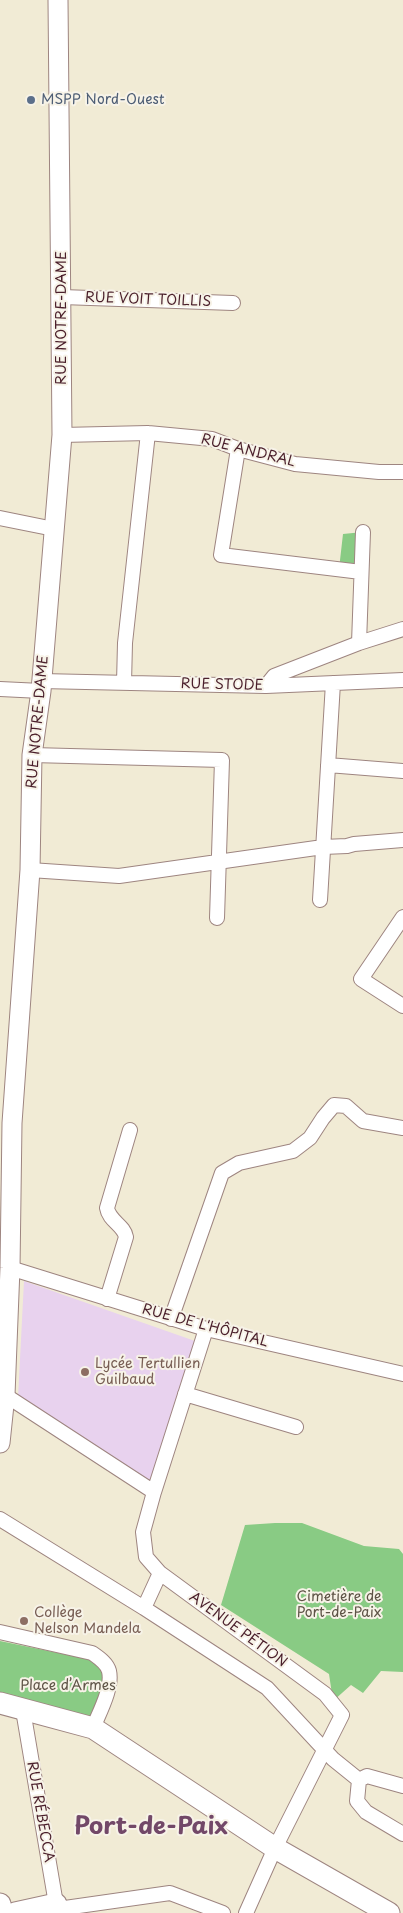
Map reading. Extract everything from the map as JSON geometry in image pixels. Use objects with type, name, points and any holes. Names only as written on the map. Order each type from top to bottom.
[{"type":"main road","points":[[0,1704],[92,1728],[275,1848],[389,1913]]},
{"type":"main road","points":[[0,1904],[2,1913]]},
{"type":"main road","points":[[15,1913],[57,1909]]},
{"type":"street","name":"RUE NOTRE-DAME","points":[[0,1443],[10,1268],[5,1185],[12,1123],[30,870],[32,754],[41,686],[62,435],[58,0]]},
{"type":"street","name":"RUE VOIT TOILLIS","points":[[62,298],[233,303]]},
{"type":"street","name":"RUE ANDRAL","points":[[62,435],[148,433],[212,439],[238,449],[295,464],[379,472],[403,472]]},
{"type":"street","points":[[124,683],[125,642],[148,433]]},
{"type":"street","points":[[238,449],[221,555],[361,572]]},
{"type":"street","points":[[0,518],[54,530]]},
{"type":"street","points":[[359,643],[363,532]]},
{"type":"street","points":[[266,686],[274,676],[403,628]]},
{"type":"street","name":"RUE STODE","points":[[0,689],[124,683],[266,686],[403,680]]},
{"type":"street","points":[[320,900],[333,683]]},
{"type":"street","points":[[32,754],[222,760],[216,918]]},
{"type":"street","points":[[328,764],[403,771]]},
{"type":"street","points":[[30,870],[119,876],[323,847],[403,840]]},
{"type":"street","points":[[403,917],[361,979],[403,1006]]},
{"type":"street","points":[[171,1319],[222,1173],[239,1163],[293,1151],[310,1138],[334,1105],[346,1106],[363,1121],[403,1128]]},
{"type":"street","points":[[107,1299],[126,1237],[126,1232],[111,1218],[107,1208],[130,1130]]},
{"type":"street","name":"RUE DE L'HÔPITAL","points":[[10,1268],[206,1330],[403,1374]]},
{"type":"street","name":"AVENUE PÉTION","points":[[206,1330],[143,1532],[146,1558],[160,1573],[325,1694],[342,1715],[275,1848],[246,1913]]},
{"type":"street","points":[[185,1394],[296,1427]]},
{"type":"street","points":[[2,1397],[154,1492]]},
{"type":"street","points":[[0,1519],[144,1608],[267,1688],[333,1759],[359,1780]]},
{"type":"street","points":[[144,1608],[160,1573]]},
{"type":"street","points":[[0,1632],[92,1653],[103,1660],[109,1670],[108,1691],[92,1728]]},
{"type":"street","name":"RUE RÉBECCA","points":[[23,1710],[57,1909]]},
{"type":"street","points":[[359,1780],[367,1776],[403,1786]]},
{"type":"street","points":[[359,1780],[357,1801],[366,1812],[403,1834]]},
{"type":"street","points":[[57,1909],[170,1893],[223,1913]]},
{"type":"shaded area","points":[[24,1281],[195,1341],[150,1482],[18,1398]]},
{"type":"green space","points":[[363,532],[361,572],[339,569],[343,534]]},
{"type":"green space","name":"Cimetière de Port-de-Paix","points":[[302,1523],[364,1546],[399,1549],[403,1554],[403,1672],[381,1671],[363,1693],[351,1685],[333,1701],[329,1674],[221,1605],[245,1525]]},
{"type":"green space","name":"Place d’Armes","points":[[0,1641],[97,1661],[105,1674],[103,1687],[90,1723],[0,1699]]},
{"type":"place","name":"MSPP Nord-Ouest","points":[[31,100]]},
{"type":"place","name":"Lycée Tertullien Guilbaud","points":[[85,1372]]},
{"type":"place","name":"Collège Nelson Mandela","points":[[24,1621]]},
{"type":"district","name":"Port-de-Paix","points":[[151,1827]]}]
